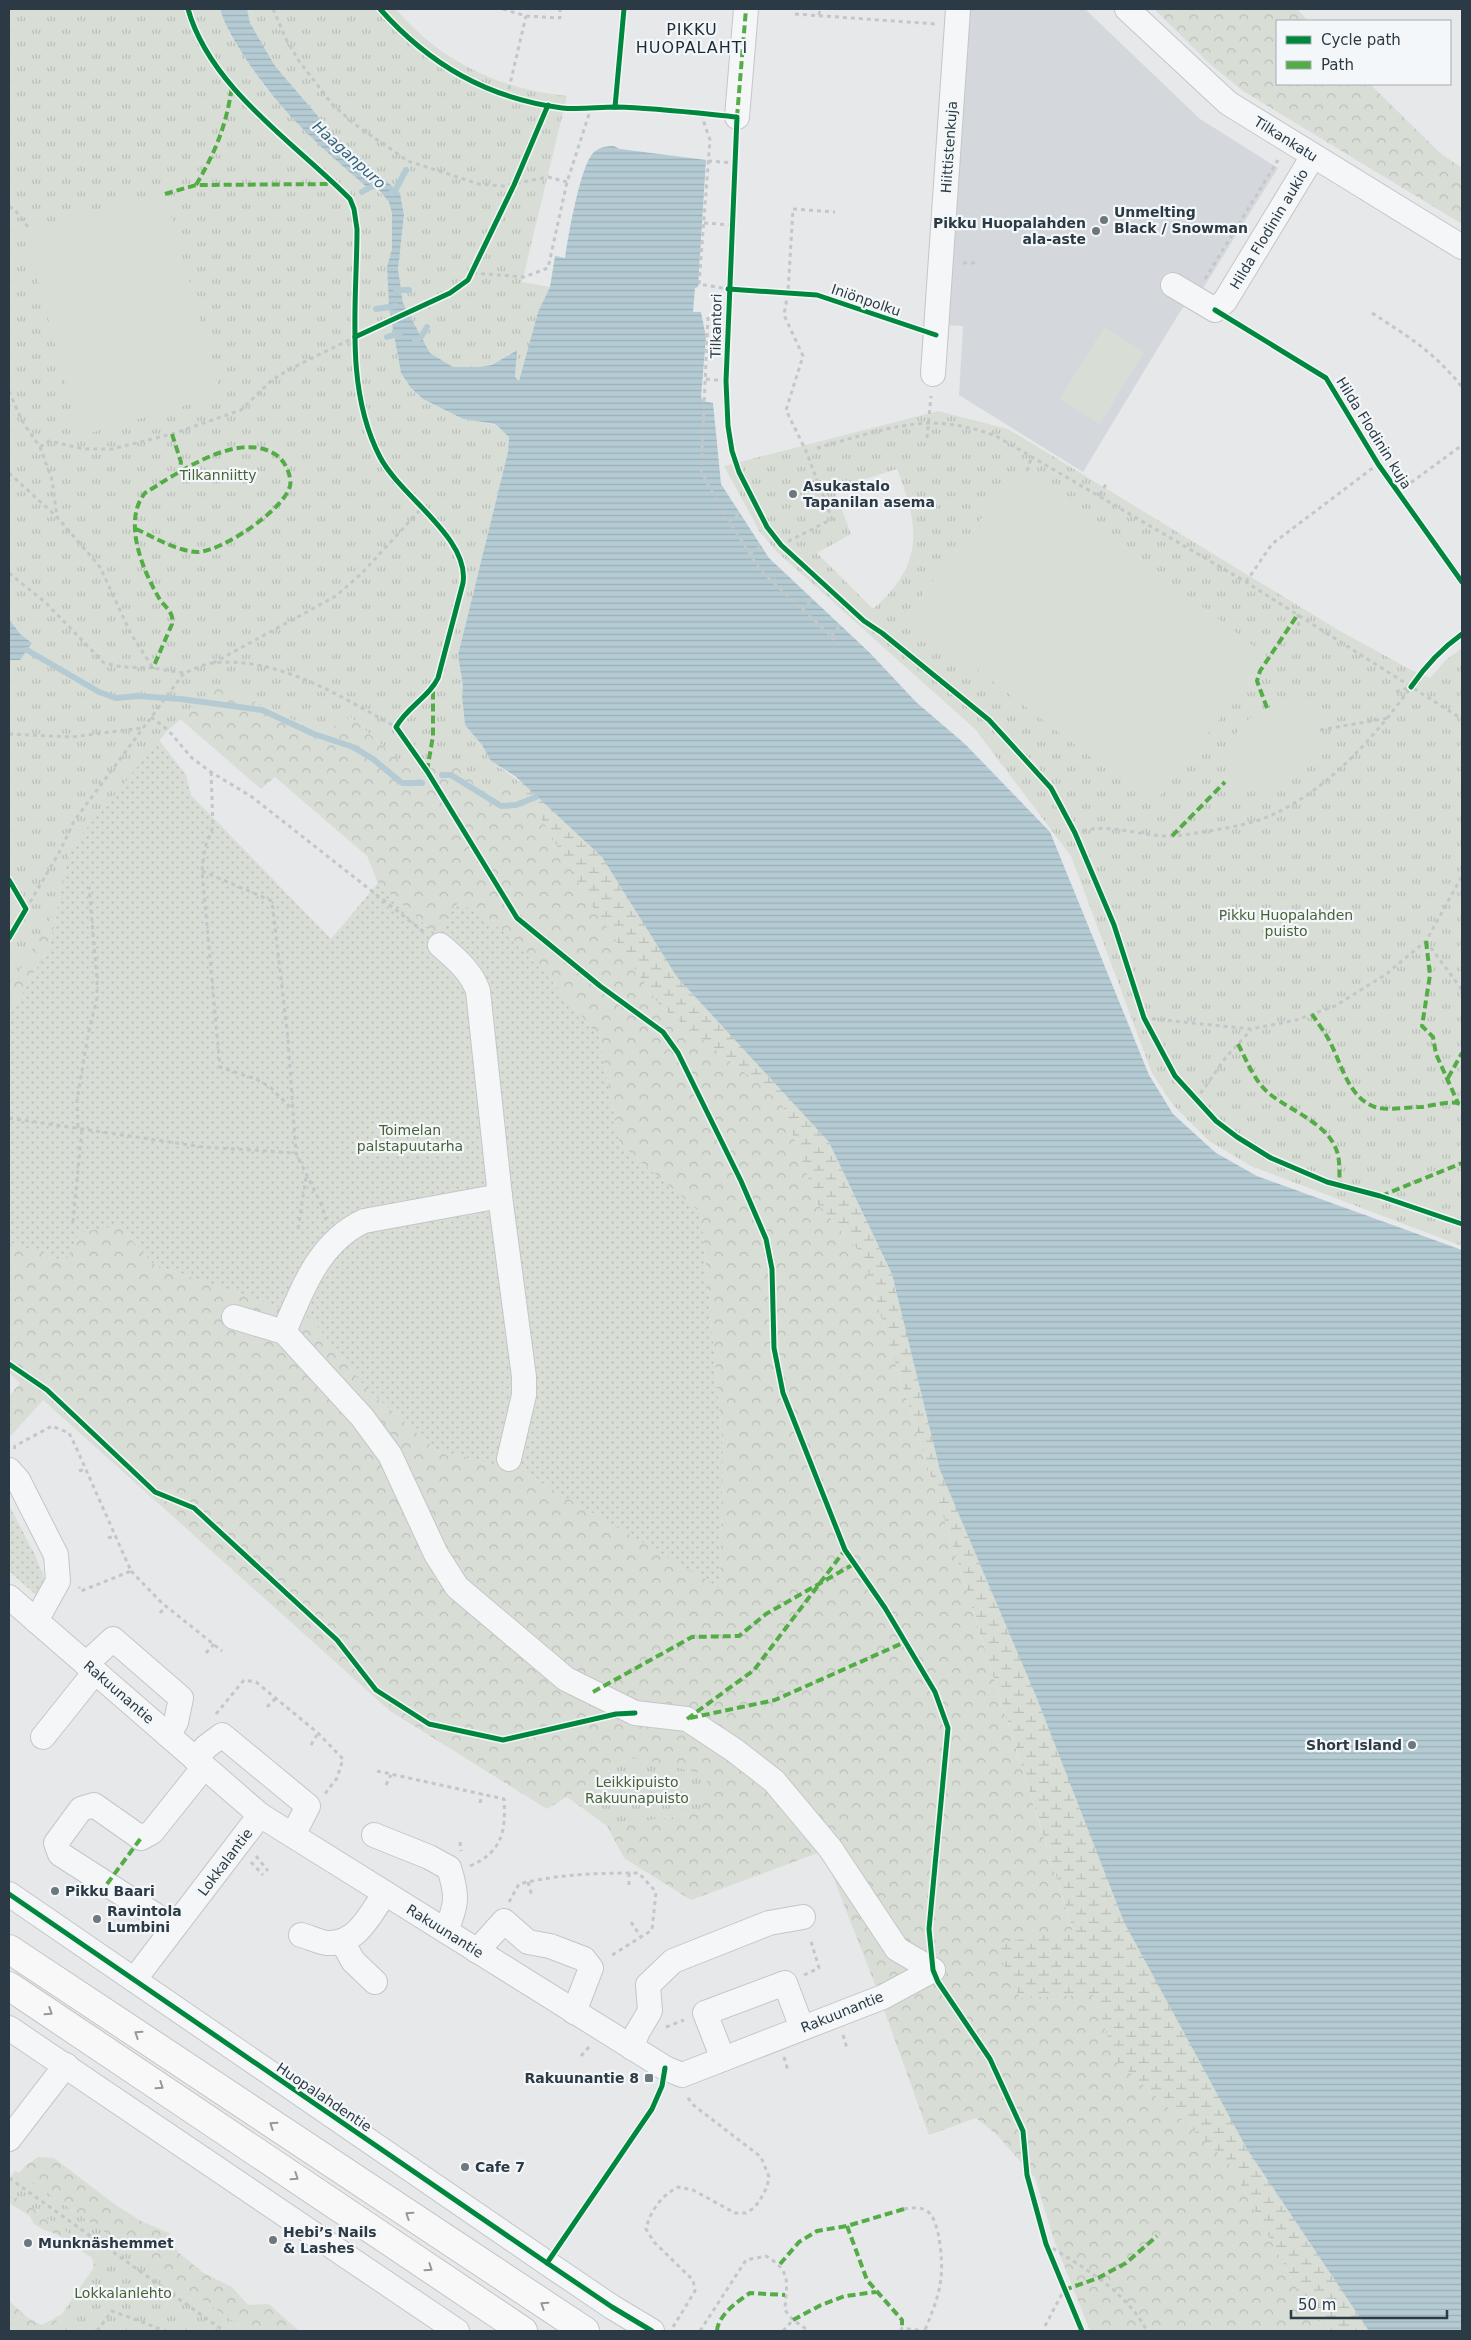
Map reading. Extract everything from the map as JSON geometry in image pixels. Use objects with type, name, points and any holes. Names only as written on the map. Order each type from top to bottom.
[{"type":"main road","points":[[9,1949],[585,2331]]},
{"type":"main road","points":[[9,1986],[523,2331]]},
{"type":"street","points":[[737,117],[746,9]]},
{"type":"street","name":"Tilkankatu","points":[[1127,9],[1228,103],[1462,247]]},
{"type":"street","name":"Hiittistenkuja","points":[[933,374],[958,17]]},
{"type":"street","name":"Hilda Flodinin aukio","points":[[1193,298],[1215,310],[1225,302],[1313,156]]},
{"type":"street","points":[[1173,285],[1193,298]]},
{"type":"street","points":[[440,945],[467,970],[474,979],[478,991],[500,1196],[524,1377],[524,1395],[509,1459]]},
{"type":"street","points":[[234,1318],[284,1332],[303,1286],[333,1242],[349,1228],[364,1221],[500,1196]]},
{"type":"street","name":"Rakuunantie","points":[[9,1597],[260,1815],[297,1829],[385,1893],[632,2048],[665,2068],[682,2075],[884,1997],[933,1970],[897,1949],[830,1848],[774,1781],[734,1750],[687,1719],[635,1713],[566,1679],[457,1587],[436,1554],[390,1455],[362,1417],[284,1332]]},
{"type":"street","points":[[11,1461],[18,1480],[56,1555],[58,1581],[36,1621]]},
{"type":"street","points":[[43,1737],[113,1639],[181,1698],[176,1722],[168,1735]]},
{"type":"street","points":[[174,1927],[60,1854],[56,1843],[81,1809],[94,1805],[142,1838],[152,1832],[200,1763],[206,1747],[222,1735],[302,1798],[308,1806],[297,1829]]},
{"type":"street","name":"Lokkalantie","points":[[134,1980],[260,1815]]},
{"type":"street","points":[[374,1835],[429,1857],[449,1868],[457,1892],[452,1917],[446,1931]]},
{"type":"street","points":[[300,1935],[327,1943],[342,1941],[357,1933],[385,1893]]},
{"type":"street","name":"Huopalahdentie","points":[[9,1894],[632,2324],[662,2329]]},
{"type":"street","points":[[632,2048],[637,2033],[650,2011],[648,1985],[673,1961],[769,1923],[803,1917]]},
{"type":"street","points":[[478,1951],[504,1921],[528,1942],[550,1946],[584,1959],[592,1968],[574,2012]]},
{"type":"street","points":[[342,1941],[353,1961],[375,1982]]},
{"type":"street","points":[[724,2059],[705,2013],[785,1983],[802,2028]]},
{"type":"street","points":[[9,2028],[456,2331]]},
{"type":"street","points":[[13,2124],[66,2065]]},
{"type":"path","points":[[273,9],[286,38],[314,83],[332,104],[366,132],[408,161],[479,184],[514,185],[548,177],[567,182]]},
{"type":"path","points":[[503,9],[526,16],[560,18],[560,9]]},
{"type":"path","points":[[819,16],[820,9]]},
{"type":"path","points":[[795,14],[819,16],[958,17]]},
{"type":"path","points":[[499,94],[510,97],[526,16]]},
{"type":"path","points":[[582,108],[599,108]]},
{"type":"path","points":[[473,273],[524,277],[548,268],[567,182],[590,108]]},
{"type":"path","points":[[692,113],[737,117]]},
{"type":"path","points":[[701,114],[710,140],[699,284],[738,290]]},
{"type":"path","points":[[734,172],[735,156]]},
{"type":"path","points":[[1193,298],[1278,160]]},
{"type":"path","points":[[708,161],[735,163]]},
{"type":"path","points":[[510,194],[517,176]]},
{"type":"path","points":[[9,207],[14,209],[29,228]]},
{"type":"path","points":[[781,545],[832,519],[806,451],[786,410],[804,356],[784,315],[788,292],[793,209],[835,212]]},
{"type":"path","points":[[731,234],[732,216]]},
{"type":"path","points":[[704,223],[732,225]]},
{"type":"path","points":[[468,280],[477,264]]},
{"type":"path","points":[[778,292],[798,293]]},
{"type":"path","points":[[1372,313],[1412,338],[1442,362],[1462,387]]},
{"type":"path","points":[[708,317],[701,471],[729,521],[760,570],[844,648]]},
{"type":"path","points":[[355,328],[355,345]]},
{"type":"path","points":[[40,447],[49,440],[84,449],[112,449],[172,434],[241,410],[272,380],[284,372],[362,334]]},
{"type":"path","points":[[927,438],[933,374]]},
{"type":"path","points":[[706,379],[726,381]]},
{"type":"path","points":[[9,391],[22,420],[40,447],[52,480],[56,517]]},
{"type":"path","points":[[9,402],[14,402]]},
{"type":"path","points":[[817,448],[874,432],[927,423],[975,429],[1007,441],[1246,582],[1462,719]]},
{"type":"path","points":[[1398,492],[1461,446]]},
{"type":"path","points":[[1027,472],[1032,456]]},
{"type":"path","points":[[1246,582],[1272,544],[1378,464]]},
{"type":"path","points":[[9,473],[56,517],[100,568],[131,634],[153,668]]},
{"type":"path","points":[[1100,495],[1107,482]]},
{"type":"path","points":[[416,503],[428,516]]},
{"type":"path","points":[[22,916],[60,851],[74,821],[184,674],[212,663],[336,596],[362,573],[421,509]]},
{"type":"path","points":[[729,521],[739,514]]},
{"type":"path","points":[[776,539],[788,552]]},
{"type":"path","points":[[750,554],[760,547]]},
{"type":"path","points":[[9,573],[46,603],[104,663],[123,667],[153,668],[184,674]]},
{"type":"path","points":[[773,582],[781,574]]},
{"type":"path","points":[[802,610],[811,600]]},
{"type":"path","points":[[1298,614],[1299,630]]},
{"type":"path","points":[[831,636],[840,626]]},
{"type":"path","points":[[212,663],[252,664],[286,673],[320,686],[396,727],[402,734]]},
{"type":"path","points":[[1075,833],[1090,828],[1116,828],[1172,836],[1232,828],[1276,813],[1314,790],[1350,760],[1388,718],[1416,679]]},
{"type":"path","points":[[1396,692],[1411,687]]},
{"type":"path","points":[[151,717],[168,730],[192,758],[252,797],[376,892],[440,945]]},
{"type":"path","points":[[1320,730],[1388,718]]},
{"type":"path","points":[[396,727],[400,720]]},
{"type":"path","points":[[9,734],[72,737],[143,727]]},
{"type":"path","points":[[211,772],[213,827],[205,848],[202,871],[220,1067],[256,1079],[270,1087],[293,1110]]},
{"type":"path","points":[[1071,826],[1079,842]]},
{"type":"path","points":[[202,871],[272,901],[288,1039],[296,1153],[322,1206],[333,1242]]},
{"type":"path","points":[[1144,1018],[1251,1029],[1296,1020],[1334,1006],[1385,975],[1426,941],[1462,876]]},
{"type":"path","points":[[73,1222],[80,1128],[78,1100],[96,998],[97,979],[89,887]]},
{"type":"path","points":[[22,902],[26,909]]},
{"type":"path","points":[[1426,941],[1462,990]]},
{"type":"path","points":[[1141,1009],[1149,1026]]},
{"type":"path","points":[[1196,1100],[1226,1057],[1251,1029]]},
{"type":"path","points":[[1191,1094],[1203,1107]]},
{"type":"path","points":[[9,1118],[203,1147],[296,1153]]},
{"type":"path","points":[[298,1229],[306,1176]]},
{"type":"path","points":[[11,1461],[15,1446],[52,1426],[69,1434],[131,1571],[166,1606],[222,1651]]},
{"type":"path","points":[[79,1471],[85,1469]]},
{"type":"path","points":[[108,1538],[115,1536]]},
{"type":"path","points":[[58,1581],[74,1575],[81,1592],[131,1571]]},
{"type":"path","points":[[160,1613],[166,1606]]},
{"type":"path","points":[[206,1653],[214,1644]]},
{"type":"path","points":[[222,1735],[215,1715],[244,1680],[256,1682],[318,1733],[343,1759],[337,1778],[297,1829]]},
{"type":"path","points":[[267,1707],[276,1698]]},
{"type":"path","points":[[311,1745],[318,1733]]},
{"type":"path","points":[[377,1771],[504,1799],[506,1820],[497,1848],[484,1860],[451,1874]]},
{"type":"path","points":[[386,1785],[391,1774]]},
{"type":"path","points":[[480,1803],[482,1794]]},
{"type":"path","points":[[253,1851],[268,1871]]},
{"type":"path","points":[[248,1858],[263,1875]]},
{"type":"path","points":[[504,1921],[510,1898],[519,1884],[591,1873],[638,1874],[656,1892],[652,1930],[592,1968]]},
{"type":"path","points":[[629,1873],[629,1886]]},
{"type":"path","points":[[528,1882],[532,1896]]},
{"type":"path","points":[[785,1983],[819,1968],[803,1917]]},
{"type":"path","points":[[632,1922],[641,1937]]},
{"type":"path","points":[[842,2029],[847,2048]]},
{"type":"path","points":[[581,2056],[593,2042]]},
{"type":"path","points":[[782,2052],[788,2071]]},
{"type":"path","points":[[662,2329],[695,2291],[693,2280],[654,2242],[646,2229],[649,2217],[668,2192],[678,2187],[693,2190],[736,2213],[746,2213],[754,2208],[760,2200],[767,2187],[769,2177],[761,2157],[692,2104],[683,2090]]},
{"type":"path","points":[[9,2178],[224,2331]]},
{"type":"path","points":[[901,2331],[902,2328],[925,2331],[937,2300],[942,2276],[941,2250],[936,2224],[928,2211],[917,2207],[904,2210]]},
{"type":"path","points":[[1044,2235],[1050,2253]]},
{"type":"path","points":[[1046,2244],[1120,2295],[1139,2315],[1147,2331]]},
{"type":"path","points":[[700,2331],[746,2260],[761,2256],[766,2256],[780,2264],[788,2280],[785,2310],[792,2320],[809,2331]]},
{"type":"path","points":[[1060,2281],[1068,2299]]},
{"type":"path","points":[[1046,2326],[1064,2290]]},
{"type":"path","points":[[98,2331],[112,2311],[166,2331]]},
{"type":"path","points":[[783,2331],[792,2320]]},
{"type":"shaded area","name":"Pikku Huopalahden ala-aste","points":[[969,9],[1085,9],[1200,119],[1278,168],[1200,293],[1187,302],[1178,315],[1083,472],[959,395],[963,326],[946,325]]},
{"type":"green space","name":"Tilkanniitty","points":[[9,9],[220,9],[230,35],[267,90],[390,202],[392,213],[392,249],[387,267],[389,307],[401,373],[411,388],[423,399],[463,419],[495,425],[509,437],[508,452],[458,655],[463,686],[462,696],[465,725],[482,745],[491,761],[520,782],[496,793],[452,764],[403,764],[351,717],[320,733],[221,685],[168,730],[69,850],[58,905],[9,989]]},
{"type":"green space","points":[[247,9],[396,9],[413,28],[432,44],[473,70],[518,87],[567,96],[522,282],[550,287],[538,312],[519,382],[515,377],[516,350],[492,365],[479,367],[453,367],[430,353],[403,303],[398,269],[404,215],[400,193],[335,136],[275,66],[250,23]]},
{"type":"green space","points":[[1154,9],[1297,9],[1307,20],[1276,20],[1276,85],[1371,85],[1440,153],[1462,168],[1462,224],[1243,91],[1211,65]]},
{"type":"green space","points":[[165,194],[221,395],[80,436],[24,230]]},
{"type":"green space","points":[[1104,327],[1144,352],[1100,424],[1060,399]]},
{"type":"green space","name":"Pikku Huopalahden puisto","points":[[938,411],[1008,429],[1340,631],[1411,670],[1430,678],[1446,660],[1462,648],[1462,1246],[1251,1166],[1209,1141],[1173,1105],[1152,1073],[1071,856],[975,729],[777,552],[760,532],[724,466]],"holes":[[[1021,467],[1267,657],[1153,804],[907,615]],[[897,469],[910,509],[913,544],[902,576],[890,592],[873,609],[817,553],[851,534],[834,489]]]},
{"type":"green space","points":[[1021,467],[1267,657],[1153,805],[907,615]]},
{"type":"green space","points":[[221,685],[320,733],[351,717],[403,764],[452,764],[496,793],[520,782],[660,1006],[781,1101],[817,1203],[864,1257],[886,1333],[1093,1995],[1116,2060],[1229,2163],[1312,2316],[1331,2331],[1090,2331],[1054,2240],[1035,2178],[996,2134],[976,2118],[929,2135],[874,1982],[823,1851],[691,1900],[624,1858],[607,1826],[701,1813],[632,1757],[547,1809],[390,1711],[43,1400],[9,1438],[9,1396],[20,1383],[9,1373],[9,1242],[65,1262],[80,1232],[119,1226],[153,1264],[311,1319],[366,1388],[436,1450],[523,1472],[720,1588],[723,1448],[701,1213],[620,1144],[599,1037],[547,975],[501,929],[458,902],[437,935],[378,883],[367,856],[275,777],[261,789],[180,719]]},
{"type":"green space","points":[[1311,701],[1318,712],[1320,730],[1307,769],[1295,779],[1240,791],[1233,790],[1225,782],[1227,765],[1233,741],[1241,726],[1258,713],[1267,709]]},
{"type":"green space","name":"Toimelan palstapuutarha","points":[[159,740],[186,775],[191,795],[331,939],[378,883],[437,935],[458,901],[501,929],[547,975],[599,1037],[620,1144],[701,1213],[723,1448],[720,1589],[523,1472],[436,1450],[366,1388],[311,1319],[153,1264],[119,1226],[65,1262],[9,1242],[9,1016],[50,945],[69,850],[83,819]]},
{"type":"green space","points":[[530,750],[700,818],[1455,2331],[1331,2331],[1312,2316],[1229,2163],[1116,2060],[1093,1995],[1020,1998],[994,1944],[1073,1930],[886,1333],[864,1257],[817,1203],[781,1101],[660,1006],[588,899],[520,782]]},
{"type":"green space","points":[[58,905],[50,945],[9,1016],[9,955]]},
{"type":"green space","points":[[9,1505],[35,1555],[47,1585],[37,1596],[9,1571]]},
{"type":"green space","name":"Leikkipuisto Rakuunapuisto","points":[[632,1757],[708,1775],[701,1813],[607,1826],[567,1797]]},
{"type":"green space","points":[[38,2157],[54,2158],[117,2206],[143,2222],[169,2233],[178,2252],[202,2272],[232,2287],[248,2305],[269,2304],[299,2331],[247,2331],[19,2173]]},
{"type":"green space","name":"Lokkalanlehto","points":[[15,2171],[247,2331],[50,2331],[102,2256],[9,2192],[9,2179]]},
{"type":"green space","points":[[9,2192],[102,2256],[94,2268],[92,2258],[56,2234],[34,2224],[30,2216],[9,2203]]},
{"type":"green space","points":[[9,2301],[28,2318],[42,2325],[62,2314],[50,2331],[9,2331]]},
{"type":"water","name":"Haaganpuro","points":[[220,9],[247,9],[250,23],[275,66],[335,136],[400,193],[404,215],[398,269],[403,303],[430,353],[453,367],[492,365],[517,350],[515,377],[519,381],[538,312],[550,287],[555,256],[565,258],[579,187],[588,161],[595,151],[603,147],[614,146],[620,149],[706,160],[698,287],[695,288],[693,312],[701,312],[706,337],[701,397],[703,401],[713,403],[721,484],[769,558],[870,653],[916,702],[965,744],[1050,832],[1149,1075],[1173,1114],[1216,1153],[1257,1176],[1462,1250],[1462,2331],[1369,2331],[1247,2149],[1124,1922],[1036,1696],[940,1470],[892,1274],[829,1142],[677,977],[602,857],[515,776],[491,761],[482,745],[465,725],[462,696],[463,686],[458,655],[508,452],[509,437],[495,424],[463,419],[423,399],[411,388],[401,373],[389,308],[387,267],[392,249],[392,213],[389,202],[378,189],[369,189],[335,159],[275,99],[236,43]]},
{"type":"water","points":[[9,619],[20,634],[32,643],[20,660],[9,660]]},
{"type":"waterway","points":[[391,193],[396,189],[406,170]]},
{"type":"waterway","name":"Haaganpuro","points":[[362,192],[376,184]]},
{"type":"waterway","points":[[396,290],[409,290]]},
{"type":"waterway","points":[[376,309],[396,306]]},
{"type":"waterway","points":[[415,341],[421,337],[427,327]]},
{"type":"waterway","points":[[387,337],[400,333]]},
{"type":"waterway","points":[[27,650],[99,692],[116,698],[137,696],[181,699],[262,710],[314,734],[353,747],[373,759],[402,783],[422,783]]},
{"type":"waterway","points":[[442,775],[451,775],[501,806],[516,805],[536,797]]},
{"type":"marked path","points":[[737,117],[746,9]]},
{"type":"marked path","points":[[196,185],[219,138],[227,114],[232,87]]},
{"type":"marked path","points":[[165,194],[196,185],[334,184]]},
{"type":"marked path","points":[[172,434],[181,462],[179,473]]},
{"type":"marked path","points":[[136,529],[181,549],[197,552],[208,550],[221,545],[250,528],[276,506],[285,496],[290,486],[288,471],[280,458],[265,449],[248,447],[211,456],[145,493],[138,504],[135,517],[137,546],[153,587],[172,617],[172,624],[153,668]]},
{"type":"marked path","points":[[1267,708],[1257,681],[1260,671],[1298,614]]},
{"type":"marked path","points":[[427,771],[433,736],[433,687]]},
{"type":"marked path","points":[[1172,836],[1225,782]]},
{"type":"marked path","points":[[1426,941],[1430,975],[1422,1026],[1433,1037],[1436,1054],[1458,1103]]},
{"type":"marked path","points":[[1312,1014],[1329,1040],[1352,1088],[1366,1102],[1375,1107],[1386,1109],[1448,1103],[1462,1105]]},
{"type":"marked path","points":[[1238,1044],[1252,1071],[1265,1090],[1320,1127],[1328,1135],[1338,1155],[1340,1185]]},
{"type":"marked path","points":[[1448,1078],[1462,1053]]},
{"type":"marked path","points":[[1381,1196],[1462,1163]]},
{"type":"marked path","points":[[687,1719],[754,1670],[845,1550]]},
{"type":"marked path","points":[[593,1692],[692,1637],[739,1636],[766,1614],[854,1564]]},
{"type":"marked path","points":[[690,1718],[775,1700],[905,1642]]},
{"type":"marked path","points":[[107,1884],[141,1838]]},
{"type":"marked path","points":[[780,2264],[799,2242],[817,2231],[847,2226],[904,2209]]},
{"type":"marked path","points":[[847,2226],[867,2280],[902,2320],[902,2328]]},
{"type":"marked path","points":[[1064,2290],[1098,2278],[1126,2263],[1157,2236]]},
{"type":"marked path","points":[[793,2320],[821,2305],[845,2296],[876,2292]]},
{"type":"marked path","points":[[717,2331],[718,2325],[725,2314],[750,2293],[785,2295]]},
{"type":"cycle path","points":[[188,9],[199,38],[215,64],[234,89],[280,135],[350,199],[354,209],[357,229],[355,315],[357,374],[361,403],[369,430],[380,457],[390,472],[445,534],[456,550],[462,566],[463,583],[438,678],[429,691],[396,727],[427,771],[517,918],[600,986],[663,1032],[678,1053],[741,1181],[766,1239],[772,1269],[774,1348],[783,1393],[845,1550],[885,1608],[935,1692],[948,1728],[929,1929],[933,1970],[938,1982],[990,2059],[1023,2131],[1027,2175],[1046,2244],[1082,2331]]},
{"type":"cycle path","name":"Tilkantori","points":[[380,9],[419,47],[440,62],[462,76],[509,96],[562,108],[631,108],[737,117],[726,381],[728,426],[732,451],[739,472],[767,527],[781,545],[864,621],[882,633],[989,720],[1051,788],[1075,833],[1114,925],[1144,1018],[1175,1076],[1216,1121],[1237,1137],[1271,1158],[1327,1182],[1380,1196],[1462,1224]]},
{"type":"cycle path","points":[[615,107],[624,9]]},
{"type":"cycle path","points":[[355,337],[450,293],[468,280],[514,185],[548,105]]},
{"type":"cycle path","name":"Iniönpolku","points":[[728,289],[817,295],[936,335]]},
{"type":"cycle path","name":"Hilda Flodinin kuja","points":[[1215,310],[1326,378],[1378,464],[1462,582]]},
{"type":"cycle path","points":[[1411,687],[1434,658],[1462,634]]},
{"type":"cycle path","points":[[9,880],[26,909],[9,938]]},
{"type":"cycle path","points":[[9,1364],[47,1390],[155,1492],[194,1508],[337,1640],[376,1690],[429,1724],[503,1740],[616,1714],[635,1713]]},
{"type":"cycle path","points":[[9,1894],[547,2263],[612,2307],[652,2331]]},
{"type":"cycle path","points":[[547,2263],[652,2109],[662,2086],[665,2068]]},
{"type":"place","name":"Unmelting Black / Snowman","points":[[1104,220]]},
{"type":"place","name":"Pikku Huopalahden ala-aste","points":[[1096,231]]},
{"type":"place","name":"Asukastalo Tapanilan asema","points":[[793,494]]},
{"type":"place","name":"Short Island","points":[[1412,1745]]},
{"type":"place","name":"Pikku Baari","points":[[55,1891]]},
{"type":"place","name":"Ravintola Lumbini","points":[[97,1919]]},
{"type":"place","name":"Rakuunantie 8","points":[[649,2078]]},
{"type":"place","name":"Cafe 7","points":[[465,2167]]},
{"type":"place","name":"Hebi’s Nails & Lashes","points":[[273,2240]]},
{"type":"place","name":"Munknäshemmet","points":[[28,2243]]},
{"type":"district","name":"PIKKU HUOPALAHTI","points":[[692,38]]}]
